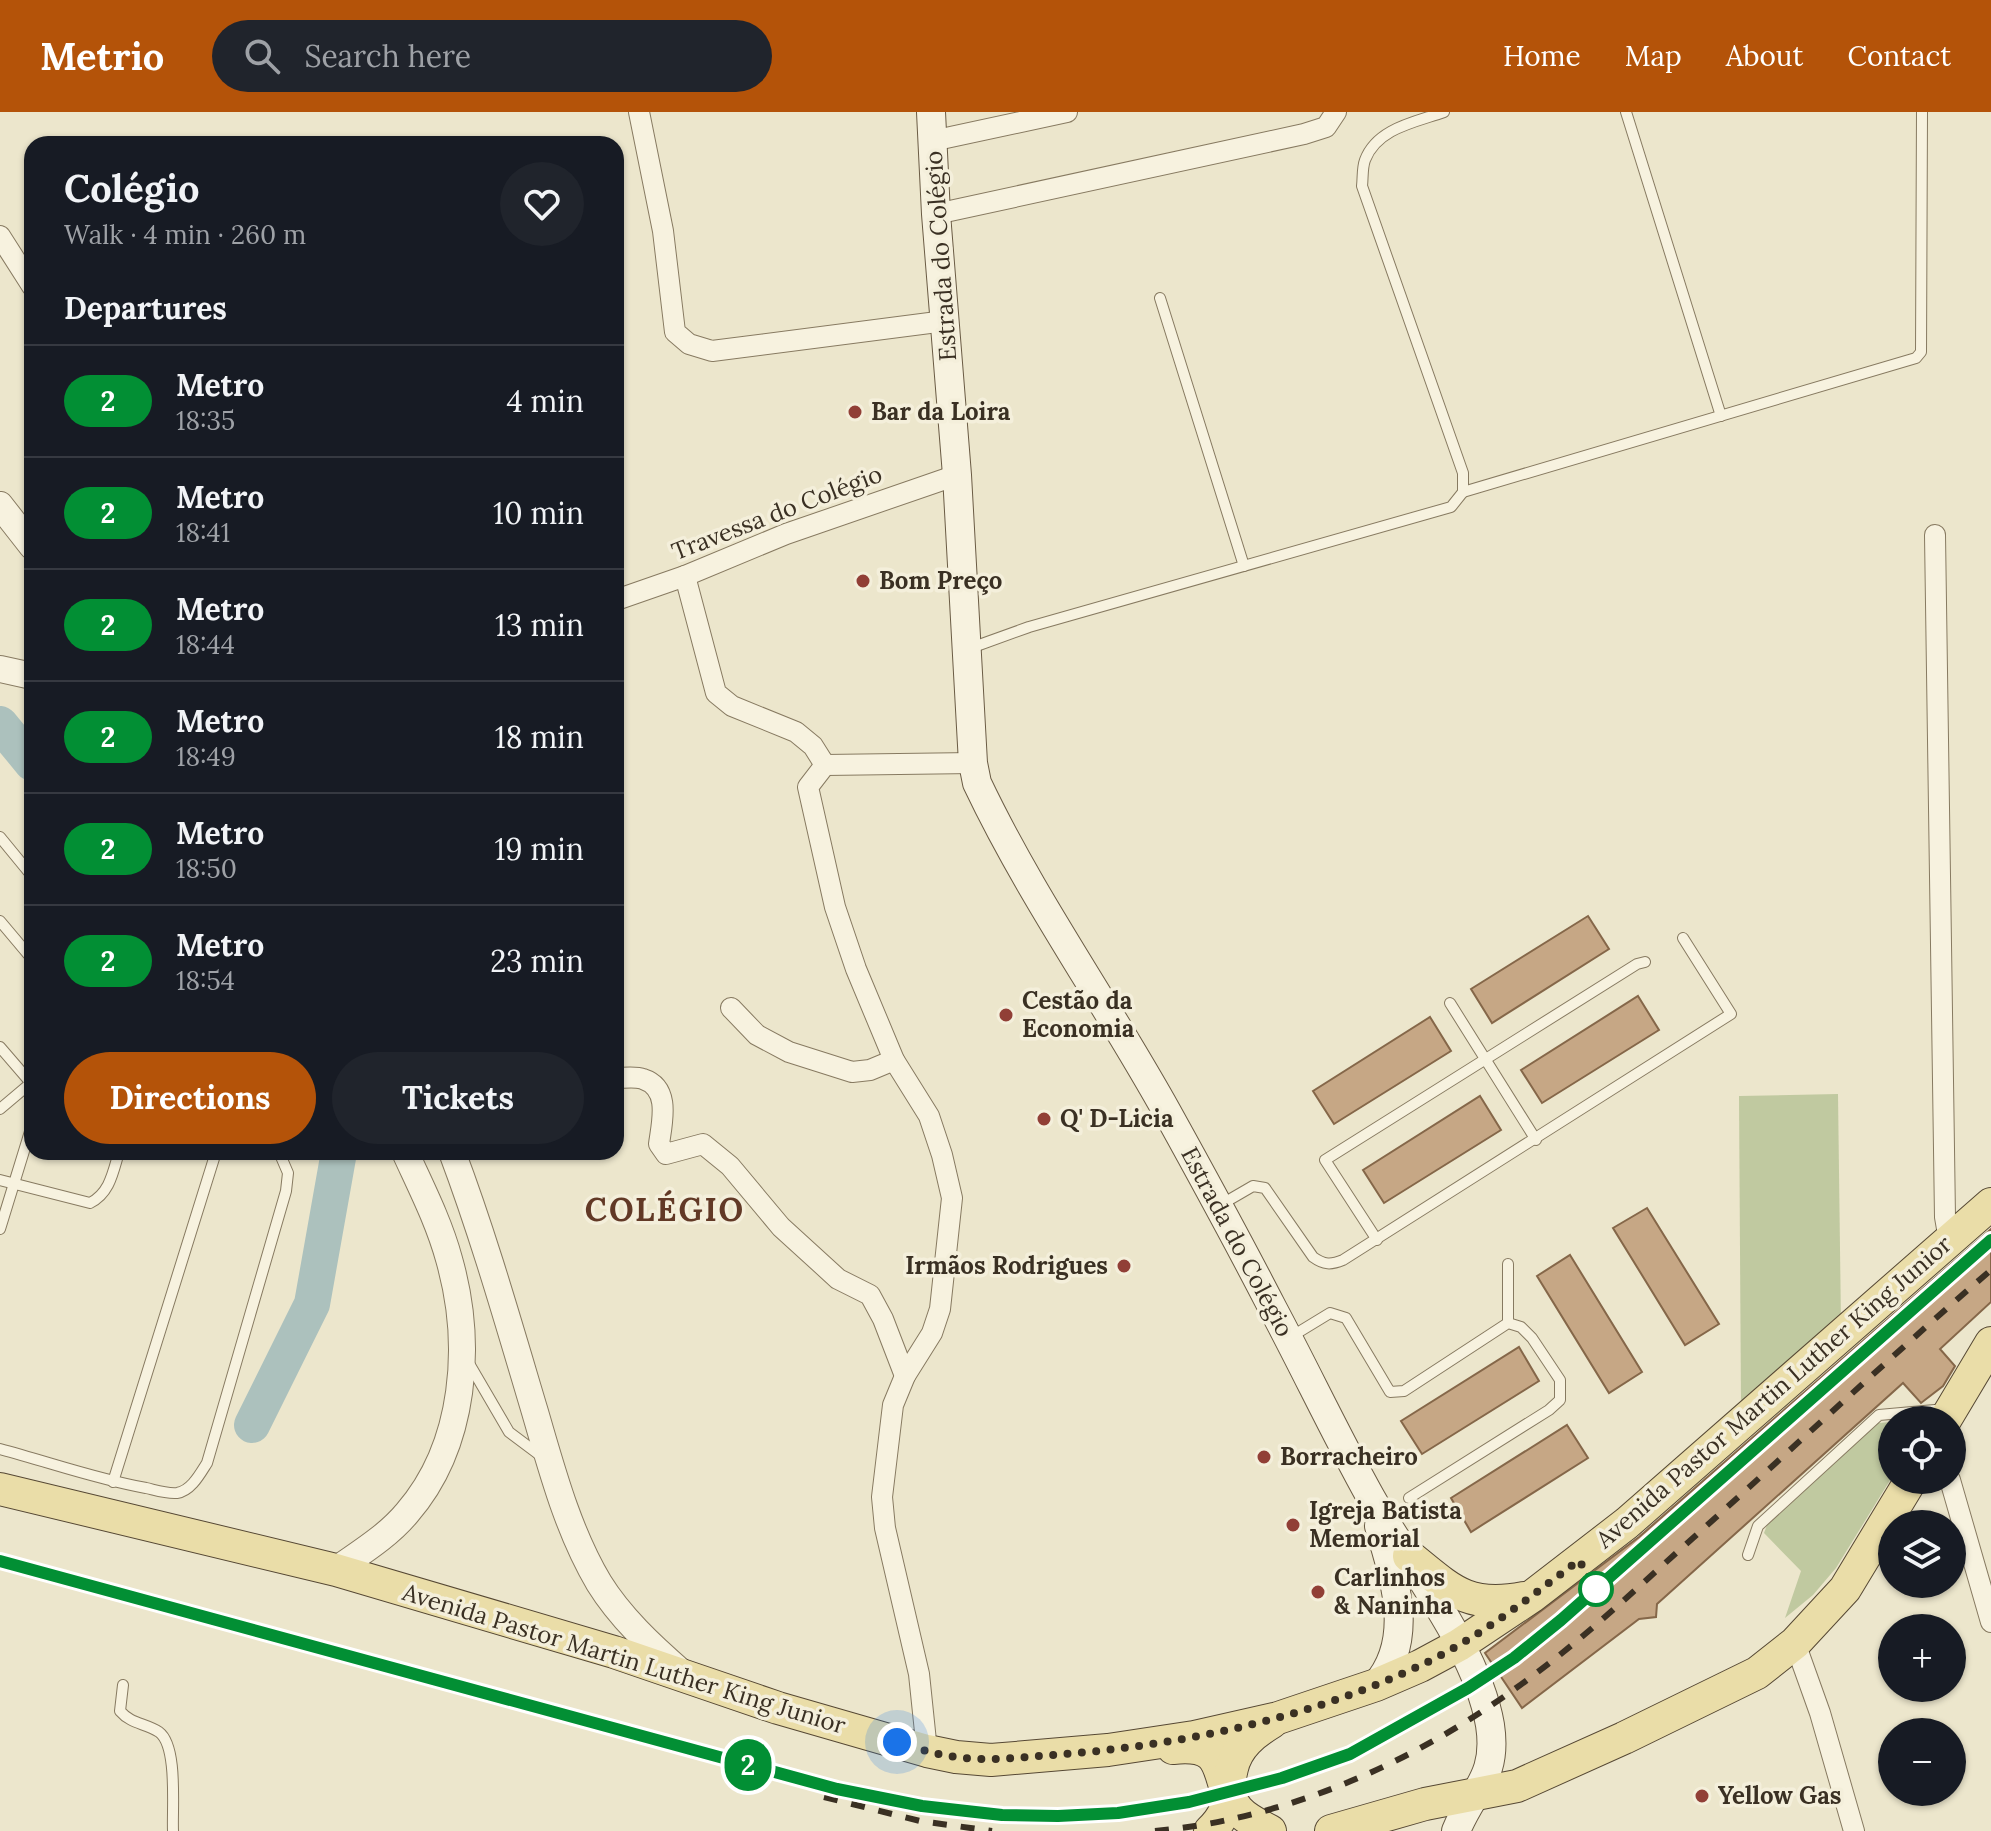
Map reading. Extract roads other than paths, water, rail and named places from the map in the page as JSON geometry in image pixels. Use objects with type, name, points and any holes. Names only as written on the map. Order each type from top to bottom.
[{"type":"main road","name":"Estrada do Colégio","points":[[931,112],[957,475],[973,763],[977,783],[1165,1109],[1289,1338],[1371,1498],[1409,1556],[1477,1683],[1490,1725],[1491,1763],[1456,1831]]},
{"type":"main road","name":"Avenida Pastor Martin Luther King Junior","points":[[0,1489],[336,1570],[614,1652],[778,1708],[927,1751],[991,1760],[1108,1750],[1194,1737],[1278,1718],[1376,1685],[1459,1645],[1531,1597],[1627,1523],[1991,1204]]},
{"type":"main road","points":[[1953,1406],[1991,1343]]},
{"type":"main road","points":[[1331,1831],[1397,1823],[1437,1801],[1517,1786],[1636,1733],[1757,1673],[1795,1643],[1845,1589],[1903,1494]]},
{"type":"main road","name":"Estrada do Colégio","points":[[1371,1498],[1392,1570],[1398,1606],[1395,1654],[1391,1666],[1376,1685]]},
{"type":"main road","points":[[1409,1556],[1451,1589],[1476,1600],[1504,1602],[1531,1597]]},
{"type":"main road","points":[[1210,1831],[1226,1812],[1232,1768],[1245,1742],[1278,1718]]},
{"type":"main road","points":[[1108,1750],[1145,1751],[1188,1746],[1201,1749],[1213,1756],[1223,1771],[1230,1797],[1239,1811],[1270,1831]]},
{"type":"street","points":[[639,112],[663,231],[675,332],[689,344],[712,351],[945,321]]},
{"type":"street","points":[[932,141],[1067,112]]},
{"type":"street","points":[[936,214],[1304,134],[1326,127],[1336,112]]},
{"type":"street","points":[[0,236],[24,274]]},
{"type":"street","name":"Travessa do Colégio","points":[[624,597],[685,576],[786,534],[957,475]]},
{"type":"street","points":[[0,505],[24,536]]},
{"type":"street","points":[[1935,535],[1945,1217],[1949,1240]]},
{"type":"street","points":[[685,576],[716,693],[732,706],[796,732],[813,746],[825,765]]},
{"type":"street","points":[[0,669],[24,674]]},
{"type":"street","points":[[825,765],[973,763]]},
{"type":"street","points":[[825,765],[808,787],[809,802],[835,907],[856,969],[894,1060],[929,1116],[952,1198],[940,1309],[932,1333],[905,1376],[893,1405],[882,1497],[885,1528],[919,1674],[927,1751]]},
{"type":"street","points":[[731,1008],[757,1035],[789,1052],[852,1072],[870,1070],[894,1060]]},
{"type":"street","points":[[624,1078],[643,1079],[657,1089],[664,1105],[659,1144],[666,1154],[703,1144],[730,1166],[781,1227],[838,1279],[870,1295],[883,1319],[905,1376]]},
{"type":"street","points":[[336,1570],[406,1515],[431,1481],[450,1436],[459,1396],[459,1302],[449,1259],[432,1210],[409,1160]]},
{"type":"street","points":[[455,1160],[474,1210],[550,1462],[580,1547],[601,1585],[655,1650],[687,1677]]},
{"type":"street","points":[[1954,1494],[1991,1622]]},
{"type":"street","points":[[1795,1643],[1820,1713],[1854,1831]]},
{"type":"lane","points":[[1444,112],[1390,131],[1373,147],[1365,161],[1362,186],[1463,473],[1463,492]]},
{"type":"lane","points":[[1626,112],[1721,416]]},
{"type":"lane","points":[[966,650],[1029,627],[1451,507],[1463,492],[1916,358],[1921,352],[1922,112]]},
{"type":"lane","points":[[1160,298],[1244,566]]},
{"type":"lane","points":[[0,837],[24,866]]},
{"type":"lane","points":[[0,921],[24,950]]},
{"type":"lane","points":[[1217,1206],[1253,1186],[1265,1188],[1313,1257],[1321,1263],[1332,1264],[1343,1260],[1731,1014],[1683,938]]},
{"type":"lane","points":[[1377,1240],[1325,1160],[1645,962]]},
{"type":"lane","points":[[1450,1003],[1536,1140]]},
{"type":"lane","points":[[0,1047],[24,1074]]},
{"type":"lane","points":[[0,1109],[24,1088]]},
{"type":"lane","points":[[0,1229],[24,1151]]},
{"type":"lane","points":[[0,1180],[90,1203],[106,1191],[116,1160]]},
{"type":"lane","points":[[113,1482],[214,1160]]},
{"type":"lane","points":[[0,1449],[113,1482],[177,1493],[187,1489],[198,1478],[207,1463],[286,1191],[288,1173],[282,1160]]},
{"type":"lane","points":[[1508,1264],[1508,1323]]},
{"type":"lane","points":[[1289,1338],[1330,1313],[1346,1318],[1390,1392],[1404,1391],[1508,1323]]},
{"type":"lane","points":[[1409,1498],[1560,1400],[1560,1380],[1546,1359],[1521,1327],[1508,1323]]},
{"type":"lane","points":[[461,1351],[509,1432],[550,1462]]},
{"type":"lane","points":[[1748,1555],[1758,1526],[1878,1416]]},
{"type":"lane","points":[[123,1685],[120,1711],[131,1721],[157,1731],[169,1744],[173,1831]]},
{"type":"waterway","points":[[0,724],[24,753]]},
{"type":"waterway","points":[[252,1425],[312,1304],[338,1160]]},
{"type":"railway","points":[[0,1561],[837,1789],[922,1806],[1002,1815],[1118,1813],[1189,1802],[1282,1778],[1350,1754],[1468,1688],[1514,1658],[1991,1240]]},
{"type":"railway","points":[[1155,1831],[1255,1814],[1303,1799],[1398,1760],[1486,1709],[1591,1629],[1991,1270]]},
{"type":"railway","points":[[824,1797],[920,1821],[992,1831]]},
{"type":"metro line","name":"2","points":[[0,1561],[837,1789],[922,1806],[1002,1815],[1118,1813],[1189,1802],[1282,1778],[1350,1754],[1468,1688],[1514,1658],[1991,1240]]},
{"type":"place","name":"Bar da Loira","points":[[855,412]]},
{"type":"place","name":"Bom Preço","points":[[863,581]]},
{"type":"place","name":"Cestão da Economia","points":[[1006,1015]]},
{"type":"place","name":"Q' D-Licia","points":[[1044,1119]]},
{"type":"place","name":"Irmãos Rodrigues","points":[[1124,1266]]},
{"type":"place","name":"Borracheiro","points":[[1264,1457]]},
{"type":"place","name":"Igreja Batista Memorial","points":[[1293,1525]]},
{"type":"place","name":"Carlinhos & Naninha","points":[[1318,1592]]},
{"type":"place","name":"Yellow Gas","points":[[1702,1796]]},
{"type":"district","name":"COLÉGIO","points":[[665,1210]]}]
